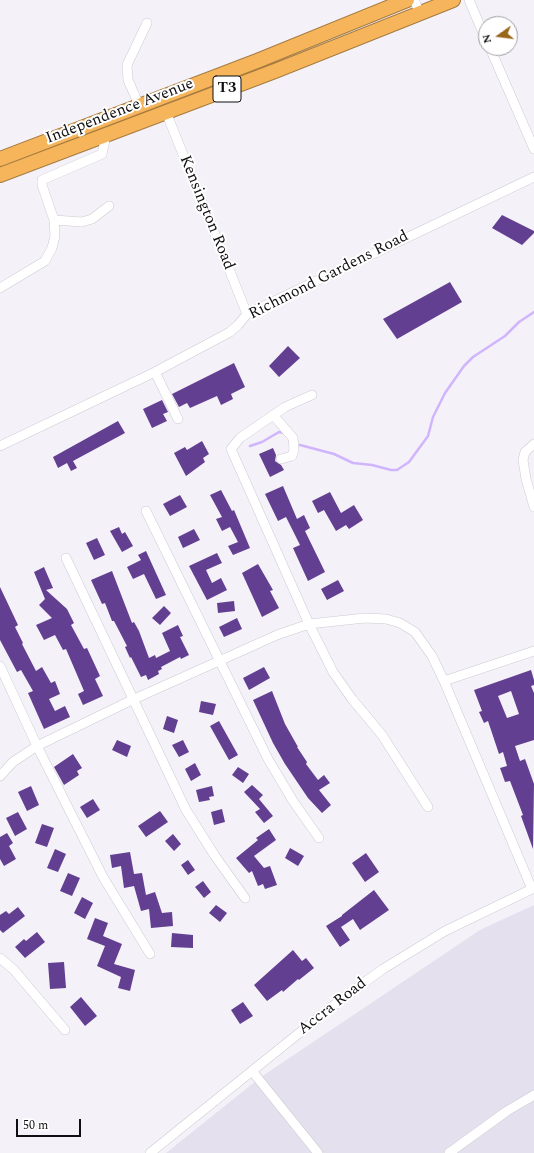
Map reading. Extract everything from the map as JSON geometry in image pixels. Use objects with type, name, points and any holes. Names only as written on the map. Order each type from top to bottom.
[{"type":"highway","name":"Independence Avenue","points":[[0,159],[256,61],[407,0]]},
{"type":"highway","name":"Independence Avenue","points":[[0,175],[276,71],[453,0]]},
{"type":"street","points":[[414,0],[420,13]]},
{"type":"street","points":[[469,0],[478,21]]},
{"type":"street","points":[[139,105],[128,80],[127,65],[147,23]]},
{"type":"street","points":[[493,56],[534,149]]},
{"type":"street","name":"Kensington Road","points":[[166,112],[247,314]]},
{"type":"street","points":[[0,288],[45,261],[52,248],[55,236],[54,220],[42,185],[42,180],[102,154],[104,152],[106,135]]},
{"type":"street","name":"Richmond Gardens Road","points":[[0,446],[155,372],[230,332],[247,314],[534,177]]},
{"type":"street","points":[[54,220],[82,222],[92,219],[109,206]]},
{"type":"street","points":[[155,372],[178,419]]},
{"type":"street","points":[[312,394],[285,407],[273,415],[240,438],[231,449],[309,624],[334,672],[352,699],[382,735],[428,807]]},
{"type":"street","points":[[273,415],[293,438],[294,449],[292,456],[281,459]]},
{"type":"street","points":[[534,444],[525,452],[523,460],[526,479],[534,507]]},
{"type":"street","points":[[146,511],[268,759],[293,800],[319,838]]},
{"type":"street","points":[[66,558],[132,700],[186,810],[215,856],[245,898]]},
{"type":"street","points":[[0,776],[13,762],[37,746],[132,700],[277,635],[309,624],[365,618],[386,619],[400,623],[415,632],[422,640],[444,681],[533,888]]},
{"type":"street","points":[[444,681],[534,651]]},
{"type":"street","points":[[0,666],[37,746],[103,876],[150,954]]},
{"type":"street","name":"Accra Road","points":[[150,1153],[344,997],[401,957],[451,927],[533,888]]},
{"type":"street","points":[[0,958],[14,970],[65,1030]]},
{"type":"street","points":[[252,1071],[318,1153]]},
{"type":"street","points":[[449,1153],[506,1111],[534,1095]]},
{"type":"shaded area","points":[[534,905],[534,1153],[166,1153],[261,1077],[480,930]]},
{"type":"building","points":[[502,215],[534,231],[534,233],[522,245],[492,228]]},
{"type":"building","points":[[450,282],[462,302],[397,339],[383,319]]},
{"type":"building","points":[[288,346],[300,358],[279,377],[269,366]]},
{"type":"building","points":[[234,363],[245,387],[231,394],[233,399],[221,405],[217,396],[190,408],[187,403],[179,407],[172,394]]},
{"type":"building","points":[[162,400],[168,412],[163,414],[167,421],[152,428],[143,409]]},
{"type":"building","points":[[118,421],[125,433],[73,461],[77,468],[71,471],[67,463],[58,468],[53,457]]},
{"type":"building","points":[[202,441],[209,454],[203,458],[205,462],[186,476],[174,453],[185,447],[187,450]]},
{"type":"building","points":[[273,448],[276,455],[275,461],[281,465],[284,470],[270,477],[259,454]]},
{"type":"building","points":[[283,486],[297,519],[304,515],[310,528],[305,531],[325,572],[308,581],[293,548],[300,545],[286,517],[278,521],[265,494]]},
{"type":"building","points":[[221,490],[232,511],[234,510],[250,548],[233,555],[228,546],[238,542],[230,527],[222,531],[216,519],[222,517],[210,495]]},
{"type":"building","points":[[330,492],[341,513],[354,505],[363,520],[349,529],[346,525],[336,531],[324,510],[318,513],[312,501]]},
{"type":"building","points":[[180,495],[187,507],[170,516],[163,504]]},
{"type":"building","points":[[119,527],[122,534],[125,532],[133,546],[122,552],[110,531]]},
{"type":"building","points":[[194,529],[200,540],[183,548],[178,537]]},
{"type":"building","points":[[97,538],[105,555],[94,560],[86,543]]},
{"type":"building","points":[[146,551],[166,595],[156,599],[144,574],[133,579],[127,567],[141,560],[138,555]]},
{"type":"building","points":[[217,553],[222,563],[206,570],[212,583],[221,578],[227,590],[207,600],[189,566]]},
{"type":"building","points":[[258,564],[273,590],[270,591],[279,608],[262,617],[242,573]]},
{"type":"building","points":[[44,567],[53,588],[46,590],[67,609],[74,623],[71,625],[84,649],[87,648],[100,676],[95,679],[103,696],[83,705],[78,694],[84,691],[66,649],[63,650],[55,635],[44,640],[36,625],[52,618],[39,605],[45,599],[34,572]]},
{"type":"building","points":[[112,571],[132,623],[134,622],[139,631],[149,658],[155,655],[156,658],[170,651],[162,633],[178,625],[183,636],[180,637],[189,655],[181,659],[180,657],[161,667],[162,669],[158,671],[159,674],[148,680],[146,675],[141,677],[131,657],[130,658],[125,647],[127,646],[114,621],[112,621],[105,603],[102,604],[91,580]]},
{"type":"building","points":[[338,580],[344,591],[327,600],[321,589]]},
{"type":"building","points":[[0,587],[18,625],[15,627],[23,643],[22,644],[36,671],[42,667],[51,683],[55,681],[60,694],[49,699],[55,711],[65,706],[70,717],[44,729],[28,693],[33,691],[21,670],[17,672],[0,640]]},
{"type":"building","points":[[234,601],[235,611],[218,613],[217,603]]},
{"type":"building","points":[[164,606],[171,613],[160,625],[152,618]]},
{"type":"building","points":[[237,618],[242,629],[224,637],[219,627]]},
{"type":"building","points":[[264,667],[270,678],[249,690],[243,678]]},
{"type":"building","points":[[531,670],[534,680],[534,685],[531,686],[534,693],[534,740],[515,746],[520,761],[525,759],[534,784],[533,849],[521,816],[523,815],[510,781],[505,782],[500,768],[507,766],[503,752],[499,754],[488,721],[484,723],[479,712],[482,711],[474,690]],"holes":[[[511,691],[519,714],[507,718],[498,696]]]},
{"type":"building","points":[[272,691],[285,724],[307,762],[306,764],[318,780],[324,775],[330,783],[319,790],[331,805],[322,813],[308,798],[285,764],[273,743],[253,700]]},
{"type":"building","points":[[201,701],[216,704],[213,715],[199,712]]},
{"type":"building","points":[[167,716],[178,720],[174,733],[163,729]]},
{"type":"building","points":[[219,721],[238,755],[229,760],[210,726]]},
{"type":"building","points":[[117,740],[131,746],[127,757],[112,750]]},
{"type":"building","points":[[183,740],[189,752],[179,757],[172,745]]},
{"type":"building","points":[[73,754],[82,768],[77,771],[79,775],[64,785],[54,767]]},
{"type":"building","points":[[195,763],[201,775],[191,781],[185,769]]},
{"type":"building","points":[[238,767],[249,774],[243,783],[232,775]]},
{"type":"building","points":[[252,785],[263,795],[259,799],[273,816],[264,823],[255,812],[260,809],[244,792]]},
{"type":"building","points":[[31,786],[39,805],[27,811],[18,792]]},
{"type":"building","points":[[212,786],[214,796],[209,797],[210,800],[199,802],[196,790]]},
{"type":"building","points":[[93,799],[100,810],[87,818],[80,807]]},
{"type":"building","points":[[222,809],[225,822],[214,825],[211,812]]},
{"type":"building","points":[[160,811],[168,822],[146,837],[138,826]]},
{"type":"building","points":[[18,812],[27,829],[15,836],[6,818]]},
{"type":"building","points":[[42,824],[54,828],[47,847],[35,843]]},
{"type":"building","points":[[269,829],[276,840],[254,856],[264,868],[270,866],[277,885],[265,889],[263,884],[258,886],[252,871],[249,873],[236,858],[258,840],[256,838]]},
{"type":"building","points":[[7,833],[13,843],[9,846],[16,859],[4,866],[0,859],[0,837]]},
{"type":"building","points":[[173,834],[181,844],[174,851],[165,841]]},
{"type":"building","points":[[290,848],[304,856],[298,866],[285,858]]},
{"type":"building","points":[[55,849],[66,854],[58,872],[47,868]]},
{"type":"building","points":[[130,852],[134,874],[142,873],[146,895],[155,892],[162,913],[172,912],[173,926],[151,928],[149,909],[141,911],[134,886],[124,888],[121,866],[112,868],[110,855]]},
{"type":"building","points":[[366,853],[379,872],[365,882],[352,863]]},
{"type":"building","points":[[188,860],[195,870],[188,875],[181,865]]},
{"type":"building","points":[[68,873],[80,878],[72,896],[60,891]]},
{"type":"building","points":[[203,881],[211,892],[204,898],[195,887]]},
{"type":"building","points":[[374,890],[389,910],[360,930],[353,919],[341,927],[350,940],[340,947],[326,926],[342,916]]},
{"type":"building","points":[[82,897],[93,903],[85,919],[74,913]]},
{"type":"building","points":[[216,905],[227,913],[220,922],[209,913]]},
{"type":"building","points":[[18,907],[25,916],[3,933],[0,930],[0,915],[6,911],[9,914]]},
{"type":"building","points":[[95,918],[108,923],[103,936],[122,944],[114,964],[135,970],[130,991],[118,988],[121,977],[97,966],[105,946],[87,939]]},
{"type":"building","points":[[37,932],[45,942],[25,958],[15,947],[24,939],[26,941]]},
{"type":"building","points":[[172,933],[193,935],[193,948],[171,947]]},
{"type":"building","points":[[293,950],[302,961],[306,958],[314,968],[283,992],[282,990],[267,1001],[254,985]]},
{"type":"building","points":[[64,962],[66,988],[50,989],[48,963]]},
{"type":"building","points":[[81,997],[97,1016],[85,1026],[70,1007]]},
{"type":"building","points":[[243,1002],[253,1016],[240,1024],[231,1010]]},
{"type":"waterway","points":[[300,445],[334,454],[353,463],[397,470],[409,462],[428,436],[433,417],[445,393],[464,366],[473,357],[505,336],[519,322],[534,312]]},
{"type":"waterway","points":[[250,446],[262,442],[279,432],[285,433]]}]
